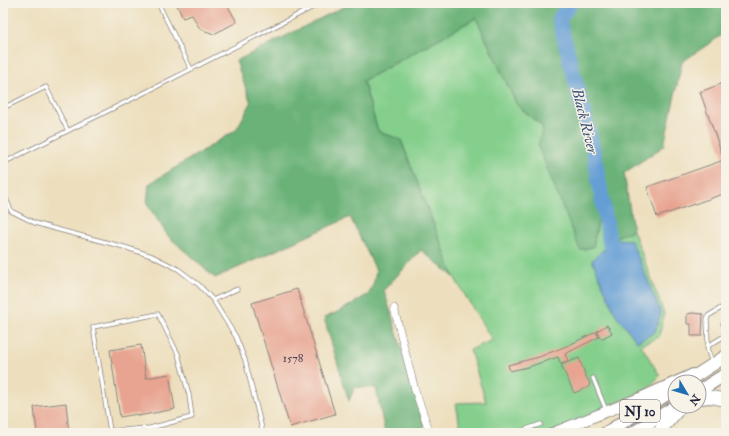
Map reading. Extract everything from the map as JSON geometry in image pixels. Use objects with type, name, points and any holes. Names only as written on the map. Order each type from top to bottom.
[{"type":"highway","points":[[698,374],[726,356]]},
{"type":"highway","points":[[707,386],[726,374]]},
{"type":"highway","name":"NJ 10","points":[[606,433],[667,394]]},
{"type":"highway","points":[[707,397],[726,400]]},
{"type":"highway","name":"NJ 10","points":[[633,433],[667,412]]},
{"type":"highway","points":[[658,433],[674,414]]},
{"type":"main road","points":[[553,433],[607,412],[711,366]]},
{"type":"street","points":[[394,308],[416,390],[430,433]]},
{"type":"lane","points":[[158,3],[191,70]]},
{"type":"lane","points":[[3,163],[191,70],[321,3]]},
{"type":"lane","points":[[3,108],[46,86],[68,131]]},
{"type":"lane","points":[[3,191],[11,211],[35,223],[152,256],[186,275],[214,300],[230,325],[241,348],[263,433]]},
{"type":"lane","points":[[3,205],[8,203]]},
{"type":"lane","points":[[214,300],[237,289]]},
{"type":"lane","points":[[711,366],[707,348],[708,333],[706,320],[708,316],[726,306]]},
{"type":"lane","points":[[158,314],[178,354],[189,395],[192,417],[150,428],[110,431],[93,327],[158,314]]},
{"type":"lane","points":[[708,333],[712,330]]},
{"type":"lane","points":[[708,346],[726,335]]},
{"type":"lane","points":[[593,378],[607,412]]},
{"type":"lane","points":[[515,433],[541,424]]},
{"type":"lane","points":[[150,428],[151,433]]},
{"type":"green space","points":[[351,3],[726,3],[726,32],[682,62],[664,146],[624,173],[633,230],[613,238],[599,217],[593,247],[580,250],[538,146],[543,127],[517,105],[476,18],[363,81],[378,131],[401,140],[454,277],[421,250],[384,290],[425,427],[407,433],[385,433],[376,388],[355,387],[349,401],[324,318],[342,310],[369,294],[374,282],[376,270],[350,217],[215,278],[168,236],[147,204],[149,184],[236,130],[251,103],[236,61]]},
{"type":"green space","points":[[476,18],[517,105],[543,127],[593,247],[599,216],[613,238],[633,230],[664,313],[659,337],[641,345],[660,376],[647,389],[615,404],[569,433],[461,433],[456,403],[486,402],[470,350],[492,340],[454,277],[401,140],[378,131],[363,81]]},
{"type":"water","points":[[616,239],[631,240],[661,313],[655,332],[637,342],[615,313],[592,260]]},
{"type":"building","points":[[176,3],[226,3],[237,22],[214,34],[200,29],[192,15],[183,18]]},
{"type":"building","points":[[726,82],[726,193],[657,217],[647,187],[724,160],[700,92]]},
{"type":"building","points":[[297,289],[335,414],[290,427],[252,303]]},
{"type":"building","points":[[687,314],[703,314],[702,336],[691,336],[691,324],[687,324]]},
{"type":"building","points":[[607,325],[612,333],[601,339],[597,331]]},
{"type":"building","points":[[596,332],[599,337],[565,354],[568,361],[560,363],[558,357],[510,371],[508,365],[539,357]]},
{"type":"building","points":[[141,345],[146,378],[169,374],[175,409],[138,416],[137,414],[120,417],[110,350]]},
{"type":"building","points":[[579,358],[585,376],[590,384],[589,387],[574,393],[561,365]]},
{"type":"building","points":[[66,403],[69,433],[37,433],[34,407]]},
{"type":"waterway","name":"Black River","points":[[571,3],[559,19],[594,153],[610,244]]}]
